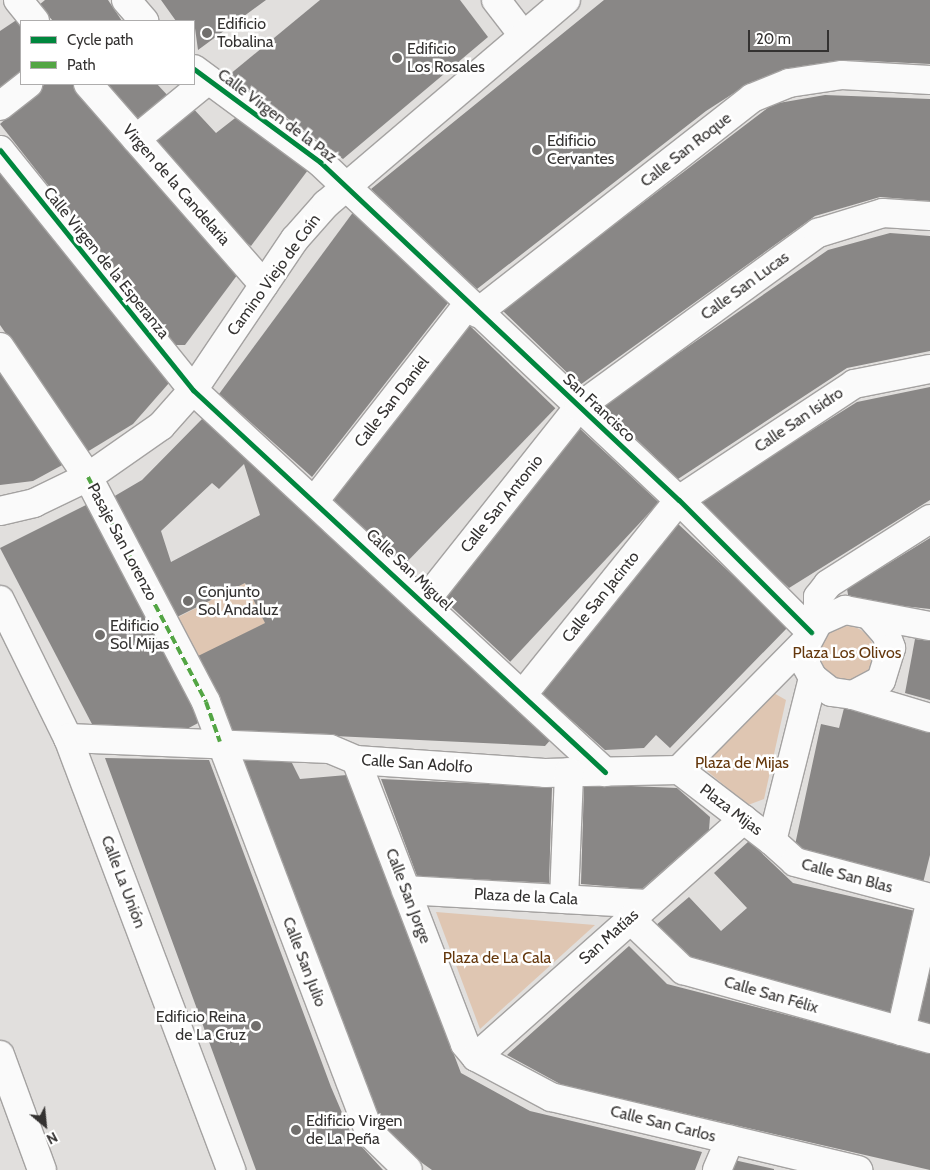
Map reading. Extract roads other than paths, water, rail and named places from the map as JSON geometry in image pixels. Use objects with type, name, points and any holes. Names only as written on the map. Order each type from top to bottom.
[{"type":"street","points":[[18,0],[34,20]]},
{"type":"street","points":[[126,0],[143,20]]},
{"type":"street","points":[[496,0],[523,35]]},
{"type":"street","name":"Camino Viejo de Coín","points":[[0,511],[34,503],[88,477],[161,426],[192,390],[295,239],[345,184],[566,0]]},
{"type":"street","name":"Calle Virgen de la Paz","points":[[201,75],[345,184]]},
{"type":"street","name":"Calle San Roque","points":[[473,309],[752,98],[790,83],[842,76],[930,80]]},
{"type":"street","points":[[0,106],[27,85]]},
{"type":"street","name":"Virgen de la Candelaria","points":[[89,85],[264,285]]},
{"type":"street","points":[[136,138],[191,85]]},
{"type":"street","name":"Calle Virgen de la Esperanza","points":[[0,150],[192,390]]},
{"type":"street","name":"San Francisco","points":[[345,184],[473,309],[679,500],[812,631]]},
{"type":"street","name":"Calle San Lucas","points":[[579,407],[818,233],[882,213],[930,216]]},
{"type":"street","name":"Calle San Daniel","points":[[315,500],[473,309]]},
{"type":"street","name":"Pasaje San Lorenzo","points":[[0,348],[88,477],[206,702],[220,742]]},
{"type":"street","name":"Calle San Isidro","points":[[679,500],[854,384],[930,369]]},
{"type":"street","name":"Calle San Miguel","points":[[192,390],[425,601],[605,772]]},
{"type":"street","name":"Calle San Antonio","points":[[425,601],[579,407]]},
{"type":"street","name":"Calle San Jacinto","points":[[523,694],[679,500]]},
{"type":"street","points":[[930,519],[828,584],[818,596],[806,665],[813,678],[831,692],[853,695],[930,718]]},
{"type":"street","name":"Calle La Unión","points":[[0,600],[68,738],[231,1170]]},
{"type":"street","points":[[679,770],[812,631],[845,610],[872,618],[930,626]]},
{"type":"street","points":[[853,695],[881,680],[888,667],[886,634],[872,618]]},
{"type":"street","name":"Plaza Mijas","points":[[679,770],[772,841],[813,678]]},
{"type":"street","name":"Calle San Adolfo","points":[[68,738],[220,742],[330,749],[356,760],[569,772],[679,770]]},
{"type":"street","name":"Calle San Julio","points":[[220,742],[369,1132],[408,1170]]},
{"type":"street","name":"Calle San Jorge","points":[[356,760],[465,1044],[476,1057]]},
{"type":"street","points":[[564,899],[569,772]]},
{"type":"street","name":"San Matías","points":[[476,1057],[744,819]]},
{"type":"street","name":"Calle San Blas","points":[[772,841],[795,862],[930,905]]},
{"type":"street","name":"Plaza de la Cala","points":[[406,890],[564,899],[638,912]]},
{"type":"street","points":[[901,1031],[930,905]]},
{"type":"street","name":"Calle San Félix","points":[[638,912],[683,970],[930,1038]]},
{"type":"street","points":[[0,1055],[42,1170]]},
{"type":"street","name":"Calle San Carlos","points":[[476,1057],[551,1097],[858,1170]]},
{"type":"street","points":[[717,1170],[730,1140]]},
{"type":"place","name":"Edificio Tobalina","points":[[207,33]]},
{"type":"place","name":"Edificio Los Rosales","points":[[397,58]]},
{"type":"place","name":"Edificio Cervantes","points":[[537,150]]},
{"type":"place","name":"Conjunto Sol Andaluz","points":[[188,601]]},
{"type":"place","name":"Edificio Sol Mijas","points":[[100,635]]},
{"type":"place","name":"Edificio Reina de La Cruz","points":[[256,1026]]},
{"type":"place","name":"Edificio Virgen de La Peña","points":[[296,1130]]},
{"type":"park label","name":"Plaza Los Olivos","points":[[847,653]]},
{"type":"park label","name":"Plaza de Mijas","points":[[742,763]]},
{"type":"park label","name":"Plaza de La Cala","points":[[497,958]]}]
